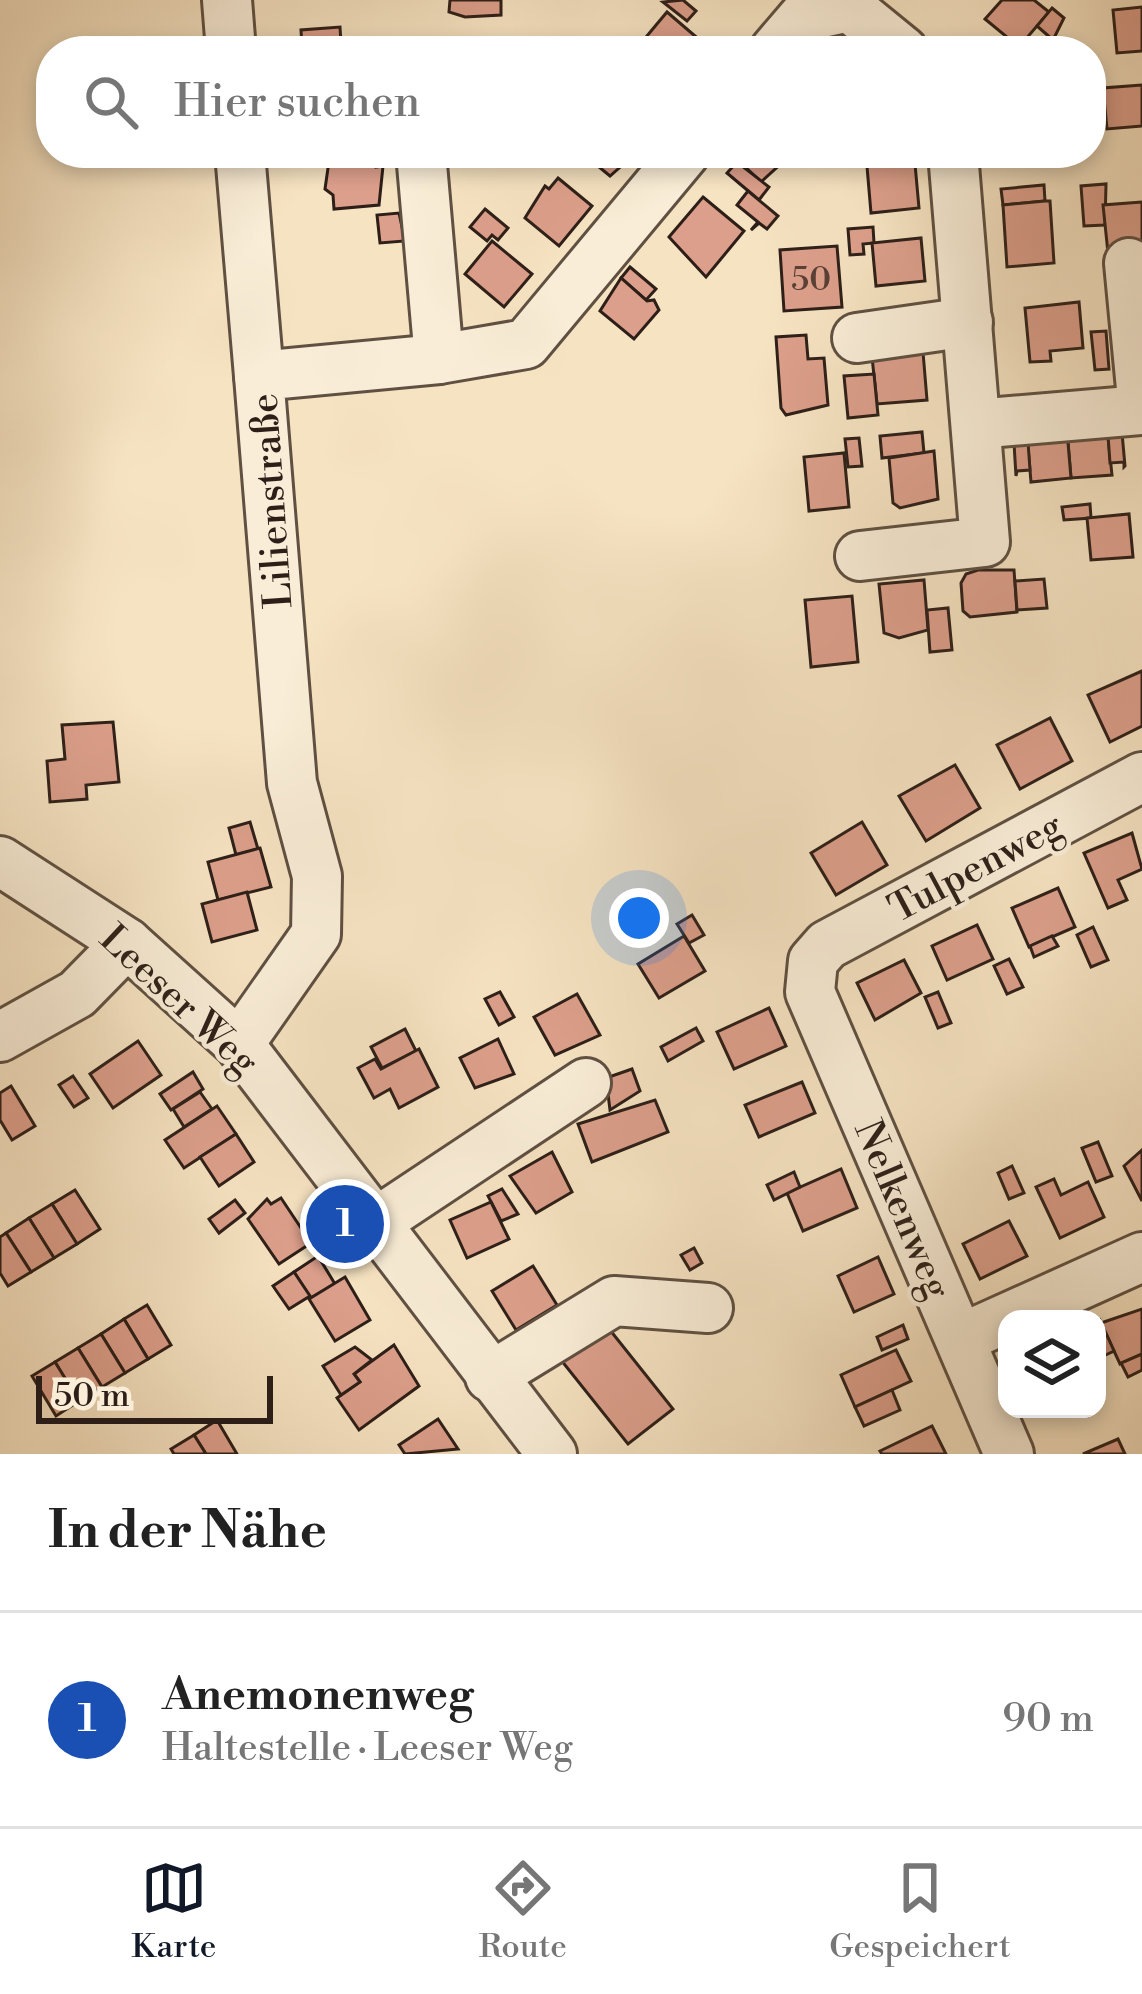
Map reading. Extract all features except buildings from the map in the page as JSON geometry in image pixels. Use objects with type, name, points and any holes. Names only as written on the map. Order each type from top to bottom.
[{"type":"street","points":[[227,0],[230,36]]},
{"type":"street","points":[[787,36],[803,17],[849,8],[884,36]]},
{"type":"street","points":[[241,168],[259,376]]},
{"type":"street","points":[[422,168],[439,359]]},
{"type":"street","name":"Lilienstraße","points":[[239,1044],[316,934],[317,876],[292,783],[259,376],[439,359],[526,344],[673,168]]},
{"type":"street","points":[[860,556],[985,542],[954,168]]},
{"type":"street","points":[[1130,262],[1142,399]]},
{"type":"street","points":[[857,338],[968,322]]},
{"type":"street","points":[[976,424],[1142,410]]},
{"type":"street","name":"Tulpenweg","points":[[813,961],[827,945],[1142,777]]},
{"type":"street","name":"Leeser Weg","points":[[0,861],[127,943],[239,1044],[552,1454]]},
{"type":"street","points":[[0,1037],[77,994],[127,943]]},
{"type":"street","name":"Nelkenweg","points":[[813,961],[810,992],[1009,1454]]},
{"type":"street","points":[[375,1222],[586,1083]]},
{"type":"street","points":[[960,1339],[1142,1256]]},
{"type":"street","points":[[490,1377],[614,1301],[708,1308]]},
{"type":"place","name":"Anemonenweg","points":[[345,1224]]}]
